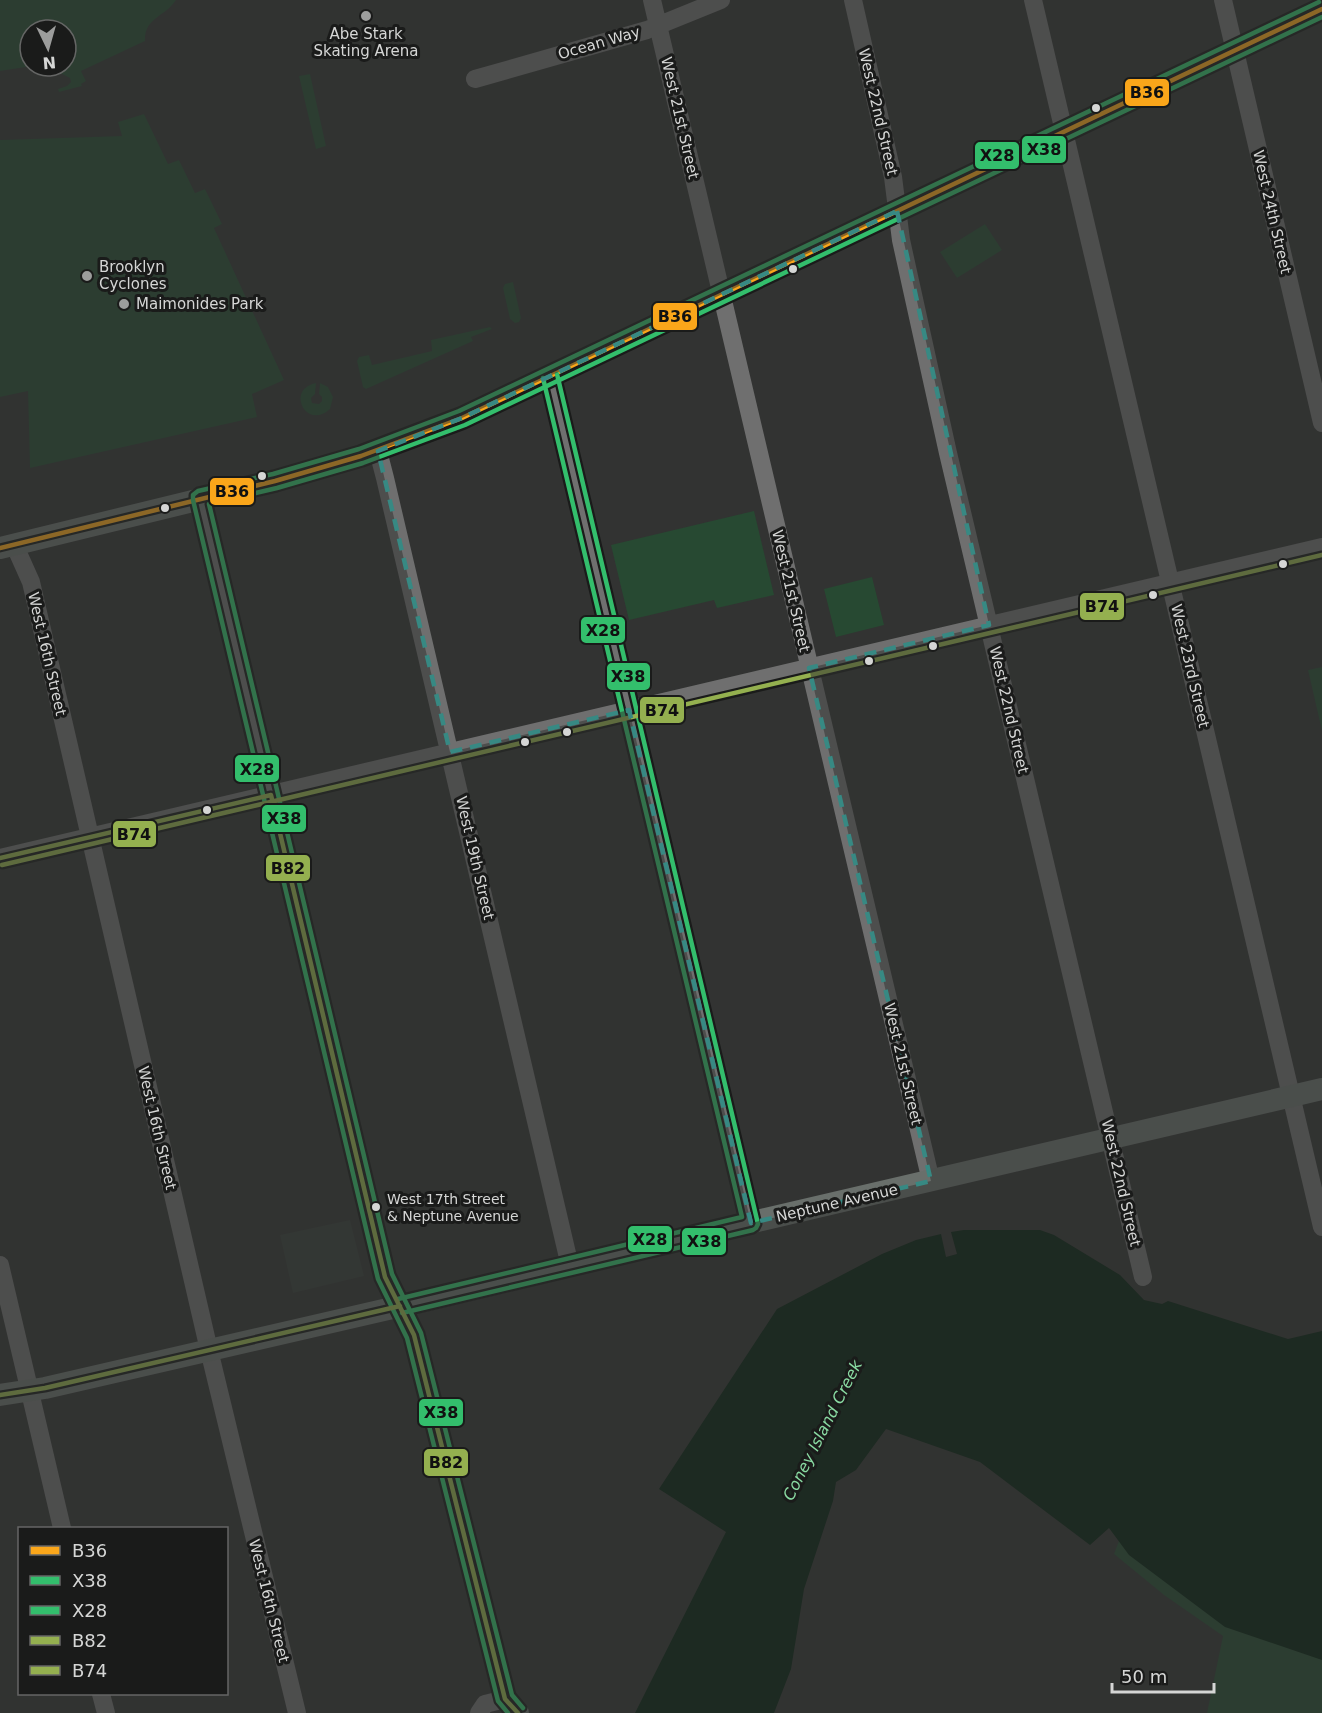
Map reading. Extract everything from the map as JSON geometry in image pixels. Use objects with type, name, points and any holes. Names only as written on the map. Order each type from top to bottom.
[{"type":"main road","points":[[7,546],[275,481],[378,451],[462,418],[1063,130],[1322,9]]},
{"type":"main road","name":"Neptune Avenue","points":[[0,1395],[400,1306],[1322,1089]]},
{"type":"main road","points":[[400,1306],[414,1335],[508,1708]]},
{"type":"street","name":"West 21st Street","points":[[652,0],[931,1181]]},
{"type":"street","name":"Ocean Way","points":[[475,79],[659,25],[721,0]]},
{"type":"street","name":"West 22nd Street","points":[[853,0],[893,177],[901,240],[945,442],[1143,1277]]},
{"type":"street","name":"West 23rd Street","points":[[1033,0],[1322,1227]]},
{"type":"street","name":"West 24th Street","points":[[1223,0],[1322,423]]},
{"type":"street","points":[[550,376],[751,1222]]},
{"type":"street","name":"West 19th Street","points":[[378,451],[570,1266]]},
{"type":"street","points":[[200,498],[385,1277],[400,1306]]},
{"type":"street","name":"West 16th Street","points":[[7,546],[31,582],[209,1350],[297,1713]]},
{"type":"street","points":[[0,858],[1322,547]]},
{"type":"street","points":[[0,1265],[62,1527]]},
{"type":"street","points":[[101,1695],[106,1713]]},
{"type":"street","points":[[479,1713],[485,1704],[508,1708]]},
{"type":"highlighted area","points":[[897,211],[989,625],[809,668],[931,1181],[751,1223],[629,710],[450,752],[378,451],[462,418]]},
{"type":"shaded area","points":[[0,0],[176,0],[151,22],[145,41],[81,71],[86,81],[81,84],[82,86],[59,92],[58,89],[67,86],[71,82],[70,78],[78,78],[78,18],[18,18],[18,68],[0,71]]},
{"type":"shaded area","points":[[310,74],[326,146],[316,149],[299,76]]},
{"type":"shaded area","name":"Maimonides Park","points":[[144,114],[168,164],[179,160],[195,193],[205,189],[222,224],[214,228],[284,380],[252,394],[257,417],[30,468],[28,391],[0,397],[0,140],[122,136],[118,122]]},
{"type":"shaded area","points":[[985,224],[1002,250],[957,278],[940,252]]},
{"type":"shaded area","points":[[513,282],[521,318],[515,323],[510,319],[503,288],[505,284]]},
{"type":"shaded area","points":[[490,327],[492,329],[471,337],[473,341],[366,389],[363,387],[357,361],[359,357],[369,355],[372,365],[432,351],[431,340]]},
{"type":"shaded area","points":[[316,383],[315,394],[311,398],[312,403],[319,404],[322,401],[319,394],[320,383],[328,387],[333,397],[330,409],[313,415],[307,412],[300,400],[307,387]]},
{"type":"shaded area","points":[[754,511],[774,595],[717,608],[714,600],[629,620],[611,545]]},
{"type":"shaded area","points":[[872,577],[884,625],[836,637],[824,589]]},
{"type":"shaded area","points":[[1322,667],[1322,731],[1308,670]]},
{"type":"shaded area","points":[[350,1220],[364,1276],[293,1293],[280,1235]]},
{"type":"shaded area","points":[[1120,1538],[1322,1639],[1322,1713],[1207,1713],[1223,1636],[1164,1595],[1114,1554]]},
{"type":"water","name":"Coney Island Creek","points":[[1040,1230],[1054,1235],[1120,1275],[1144,1300],[1162,1304],[1168,1301],[1288,1339],[1322,1331],[1322,1660],[1225,1627],[1129,1555],[1109,1528],[1090,1545],[980,1462],[886,1429],[856,1470],[836,1482],[833,1501],[804,1589],[791,1669],[774,1713],[635,1713],[726,1532],[659,1489],[777,1309],[882,1254],[916,1240],[941,1234],[946,1257],[957,1254],[951,1232]]},
{"type":"transit line","name":"X28","points":[[508,1713],[498,1701],[407,1338],[378,1279],[193,495],[198,491],[273,474],[359,449],[459,411],[1319,2]]},
{"type":"transit line","name":"B36","points":[[0,548],[275,481],[361,456],[462,418],[1322,9]]},
{"type":"transit line","name":"X38","points":[[523,1708],[512,1695],[421,1333],[392,1274],[209,504],[277,488],[363,463],[465,425],[1322,17]]},
{"type":"transit line","name":"X38","points":[[402,1313],[753,1230],[758,1224],[557,374]]},
{"type":"transit line","name":"X28","points":[[398,1299],[742,1217],[543,378]]},
{"type":"transit line","name":"B74","points":[[2,865],[1322,555]]},
{"type":"transit line","name":"B82","points":[[0,858],[271,795],[385,1277],[414,1335],[505,1699],[518,1713]]},
{"type":"transit line","name":"B82","points":[[0,1395],[45,1388],[400,1306]]},
{"type":"place","name":"Abe Stark Skating Arena","points":[[366,16]]},
{"type":"place","name":"Brooklyn Cyclones","points":[[87,276]]},
{"type":"place","name":"Maimonides Park","points":[[124,304]]},
{"type":"place","name":"West 17th Street & Neptune Avenue","points":[[376,1207]]}]
